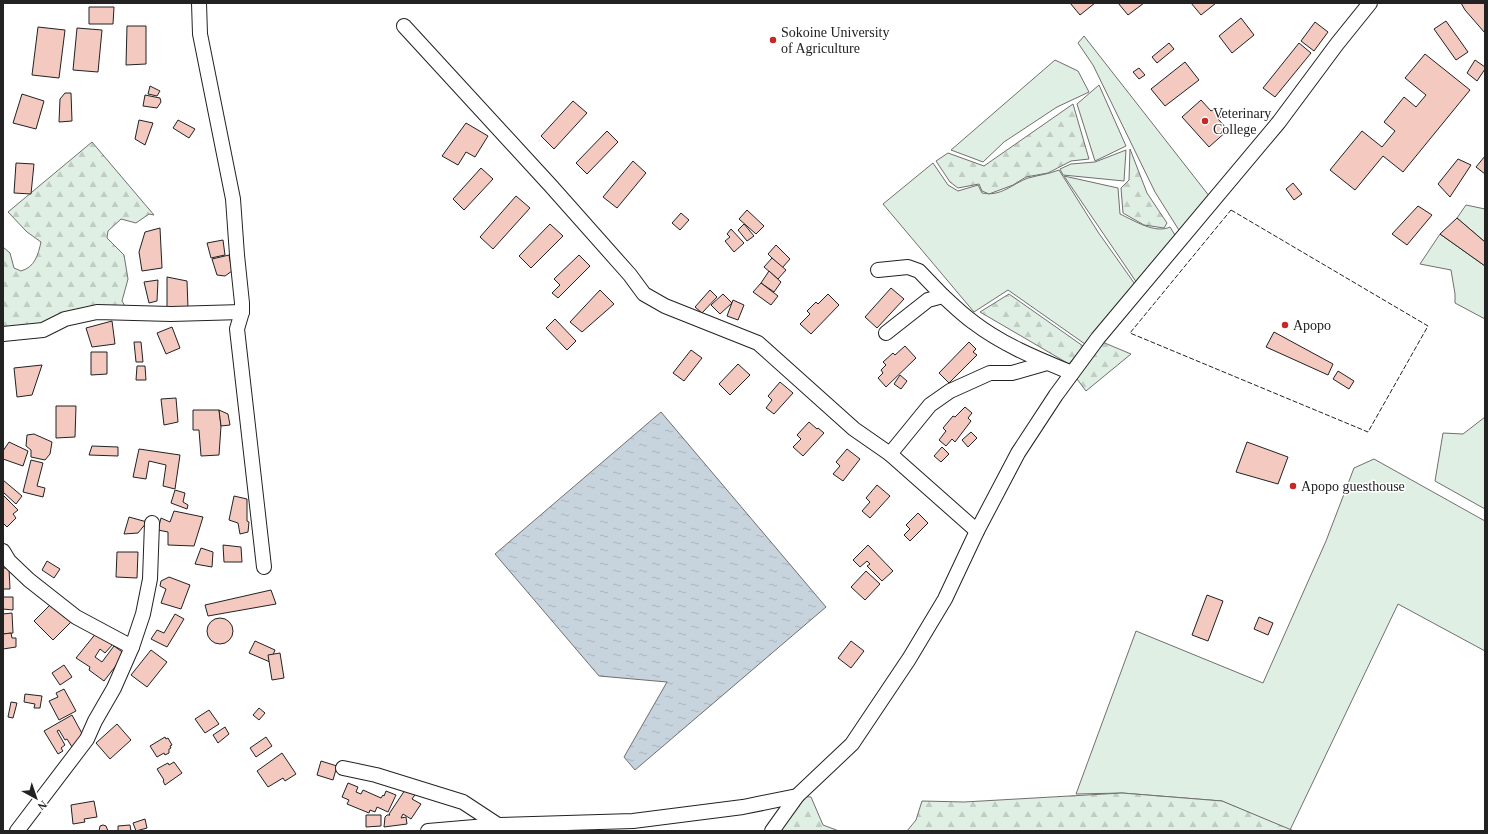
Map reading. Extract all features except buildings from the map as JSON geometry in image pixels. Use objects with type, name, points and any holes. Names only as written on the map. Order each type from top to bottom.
[{"type":"street","points":[[199,3],[200,34],[233,199],[242,303],[242,312],[237,329],[264,567]]},
{"type":"street","points":[[772,831],[797,796],[852,744],[909,659],[945,599],[977,531],[1018,453],[1056,395],[1098,338],[1279,122],[1370,3]]},
{"type":"street","points":[[404,26],[551,186],[630,275],[644,294],[665,306],[758,343],[854,429],[890,454],[977,531]]},
{"type":"street","points":[[878,270],[908,267],[919,271],[943,296],[973,322],[1005,342],[1072,373]]},
{"type":"street","points":[[886,333],[928,300],[943,296]]},
{"type":"street","points":[[3,334],[43,330],[65,320],[97,312],[171,314],[242,312]]},
{"type":"street","points":[[890,454],[930,405],[950,391],[990,373],[1012,373],[1048,363]]},
{"type":"street","points":[[17,831],[87,739],[95,721],[114,688],[132,647],[143,614],[150,579],[152,524]]},
{"type":"street","points":[[3,551],[9,561],[29,580],[76,617],[132,647]]},
{"type":"street","points":[[343,768],[376,775],[463,802],[498,825]]},
{"type":"street","points":[[428,831],[498,825],[633,821],[743,807],[797,796]]},
{"type":"green space","points":[[1084,36],[1210,197],[1182,235],[1155,192],[1093,65],[1078,43]]},
{"type":"green space","points":[[1055,60],[1078,71],[1089,92],[1057,107],[1004,142],[983,162],[951,150]]},
{"type":"green space","points":[[1099,85],[1126,146],[1095,161],[1077,104]]},
{"type":"green space","points":[[1073,104],[1089,159],[1071,161],[1048,173],[1026,177],[1013,185],[989,194],[982,191],[979,184],[958,188],[950,182],[936,161],[948,153],[984,166]]},
{"type":"green space","points":[[92,142],[154,215],[149,214],[136,223],[121,219],[108,231],[107,238],[124,255],[128,279],[122,301],[130,314],[3,334],[3,247],[10,253],[14,268],[21,271],[30,267],[33,263],[37,256],[41,242],[27,232],[8,212]]},
{"type":"green space","points":[[1130,149],[1147,193],[1167,223],[1164,228],[1144,225],[1123,213],[1121,188],[1129,180]]},
{"type":"green space","points":[[1126,150],[1124,181],[1063,175],[1060,169],[1071,164],[1095,162]]},
{"type":"green space","points":[[933,163],[948,185],[958,191],[978,185],[982,193],[989,194],[1001,192],[1028,178],[1059,170],[1098,232],[1137,287],[1085,344],[1008,290],[974,312],[883,204]]},
{"type":"green space","points":[[1064,176],[1118,188],[1120,214],[1152,228],[1164,229],[1170,227],[1178,240],[1139,286]]},
{"type":"green space","points":[[1466,205],[1485,209],[1485,242],[1457,218]]},
{"type":"green space","points":[[1440,234],[1485,266],[1485,319],[1455,303],[1451,270],[1420,264]]},
{"type":"green space","points":[[1009,294],[1083,346],[1069,364],[980,312]]},
{"type":"green space","points":[[1100,341],[1131,354],[1086,391],[1074,375]]},
{"type":"green space","points":[[1485,417],[1485,509],[1435,481],[1443,433],[1463,434]]},
{"type":"green space","points":[[1374,459],[1485,521],[1485,651],[1398,604],[1290,830],[1222,801],[1122,793],[1076,794],[1136,631],[1263,683],[1326,541],[1354,468]]},
{"type":"green space","points":[[1122,793],[1222,801],[1294,831],[907,831],[916,820],[922,801],[964,802]]},
{"type":"green space","points":[[797,796],[811,797],[823,825],[839,831],[772,831]]},
{"type":"water","points":[[661,412],[826,607],[635,770],[624,757],[667,682],[599,676],[495,554]]},
{"type":"fence","points":[[1231,210],[1428,326],[1368,432],[1130,333],[1231,210]]},
{"type":"place","name":"Sokoine University of Agriculture","points":[[773,40]]},
{"type":"place","name":"Veterinary College","points":[[1205,121]]},
{"type":"place","name":"Apopo","points":[[1285,325]]},
{"type":"place","name":"Apopo guesthouse","points":[[1293,486]]}]
